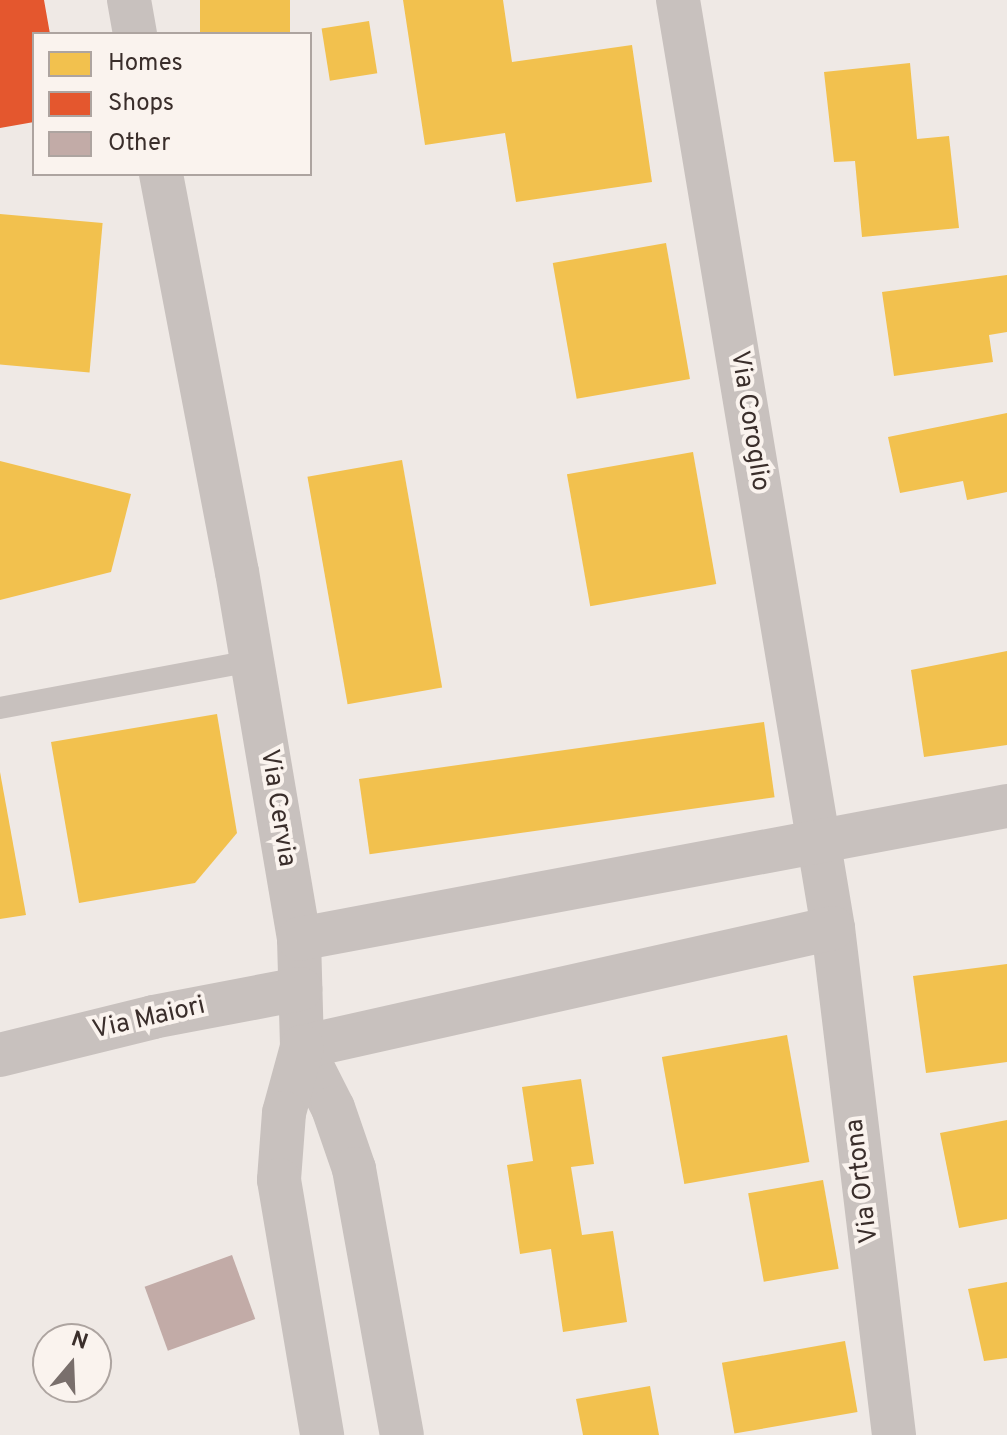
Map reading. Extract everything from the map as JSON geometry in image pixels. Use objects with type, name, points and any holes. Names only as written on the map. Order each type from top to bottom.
[{"type":"street","points":[[129,0],[135,32]]},
{"type":"street","name":"Via Coroglio","points":[[678,0],[833,928]]},
{"type":"street","name":"Via Cervia","points":[[161,176],[252,661],[299,939],[302,1047],[333,1108],[354,1169],[402,1435]]},
{"type":"street","points":[[299,939],[1007,806]]},
{"type":"street","points":[[322,1435],[279,1180],[284,1113],[302,1047],[833,928]]},
{"type":"street","name":"Via Ortona","points":[[833,928],[894,1435]]},
{"type":"street","name":"Via Maiori","points":[[0,1055],[153,1017],[300,989]]},
{"type":"lane","points":[[0,708],[252,661]]},
{"type":"building: Homes","points":[[200,0],[290,0],[290,32],[200,32]]},
{"type":"building: Homes","points":[[403,0],[503,0],[512,62],[632,45],[652,182],[516,202],[505,133],[425,145]]},
{"type":"building: Homes","points":[[369,21],[377,73],[330,81],[322,29]]},
{"type":"building: Homes","points":[[910,63],[917,139],[949,136],[959,228],[862,237],[855,161],[834,162],[824,72]]},
{"type":"building: Homes","points":[[0,214],[103,223],[90,372],[0,365]]},
{"type":"building: Homes","points":[[666,243],[690,379],[577,399],[553,263]]},
{"type":"building: Homes","points":[[1007,275],[1007,332],[989,335],[993,362],[894,376],[882,292]]},
{"type":"building: Homes","points":[[1007,413],[1007,492],[967,500],[963,481],[900,493],[888,437]]},
{"type":"building: Homes","points":[[693,452],[716,584],[590,606],[567,474]]},
{"type":"building: Homes","points":[[402,460],[442,687],[348,704],[307,477]]},
{"type":"building: Homes","points":[[0,461],[131,494],[111,572],[0,600]]},
{"type":"building: Homes","points":[[1007,651],[1007,745],[924,757],[911,670]]},
{"type":"building: Homes","points":[[217,714],[237,833],[195,883],[79,903],[51,742]]},
{"type":"building: Homes","points":[[764,722],[775,797],[370,854],[359,779]]},
{"type":"building: Homes","points":[[0,772],[26,915],[0,919]]},
{"type":"building: Homes","points":[[1007,964],[1007,1062],[926,1073],[913,976]]},
{"type":"building: Homes","points":[[787,1035],[809,1162],[684,1184],[662,1057]]},
{"type":"building: Homes","points":[[581,1079],[594,1164],[571,1167],[582,1235],[613,1231],[627,1322],[563,1332],[551,1249],[520,1254],[507,1165],[533,1161],[522,1087]]},
{"type":"building: Homes","points":[[1007,1120],[1007,1219],[959,1228],[940,1133]]},
{"type":"building: Homes","points":[[823,1180],[839,1269],[764,1282],[748,1193]]},
{"type":"building: Homes","points":[[1007,1282],[1007,1358],[984,1361],[968,1289]]},
{"type":"building: Homes","points":[[845,1341],[858,1412],[734,1434],[722,1363]]},
{"type":"building: Homes","points":[[650,1386],[659,1435],[583,1435],[576,1399]]},
{"type":"building: Shops","points":[[0,0],[44,0],[50,32],[32,32],[32,122],[0,128]]},
{"type":"building: Other","points":[[232,1255],[255,1319],[168,1351],[145,1287]]}]
